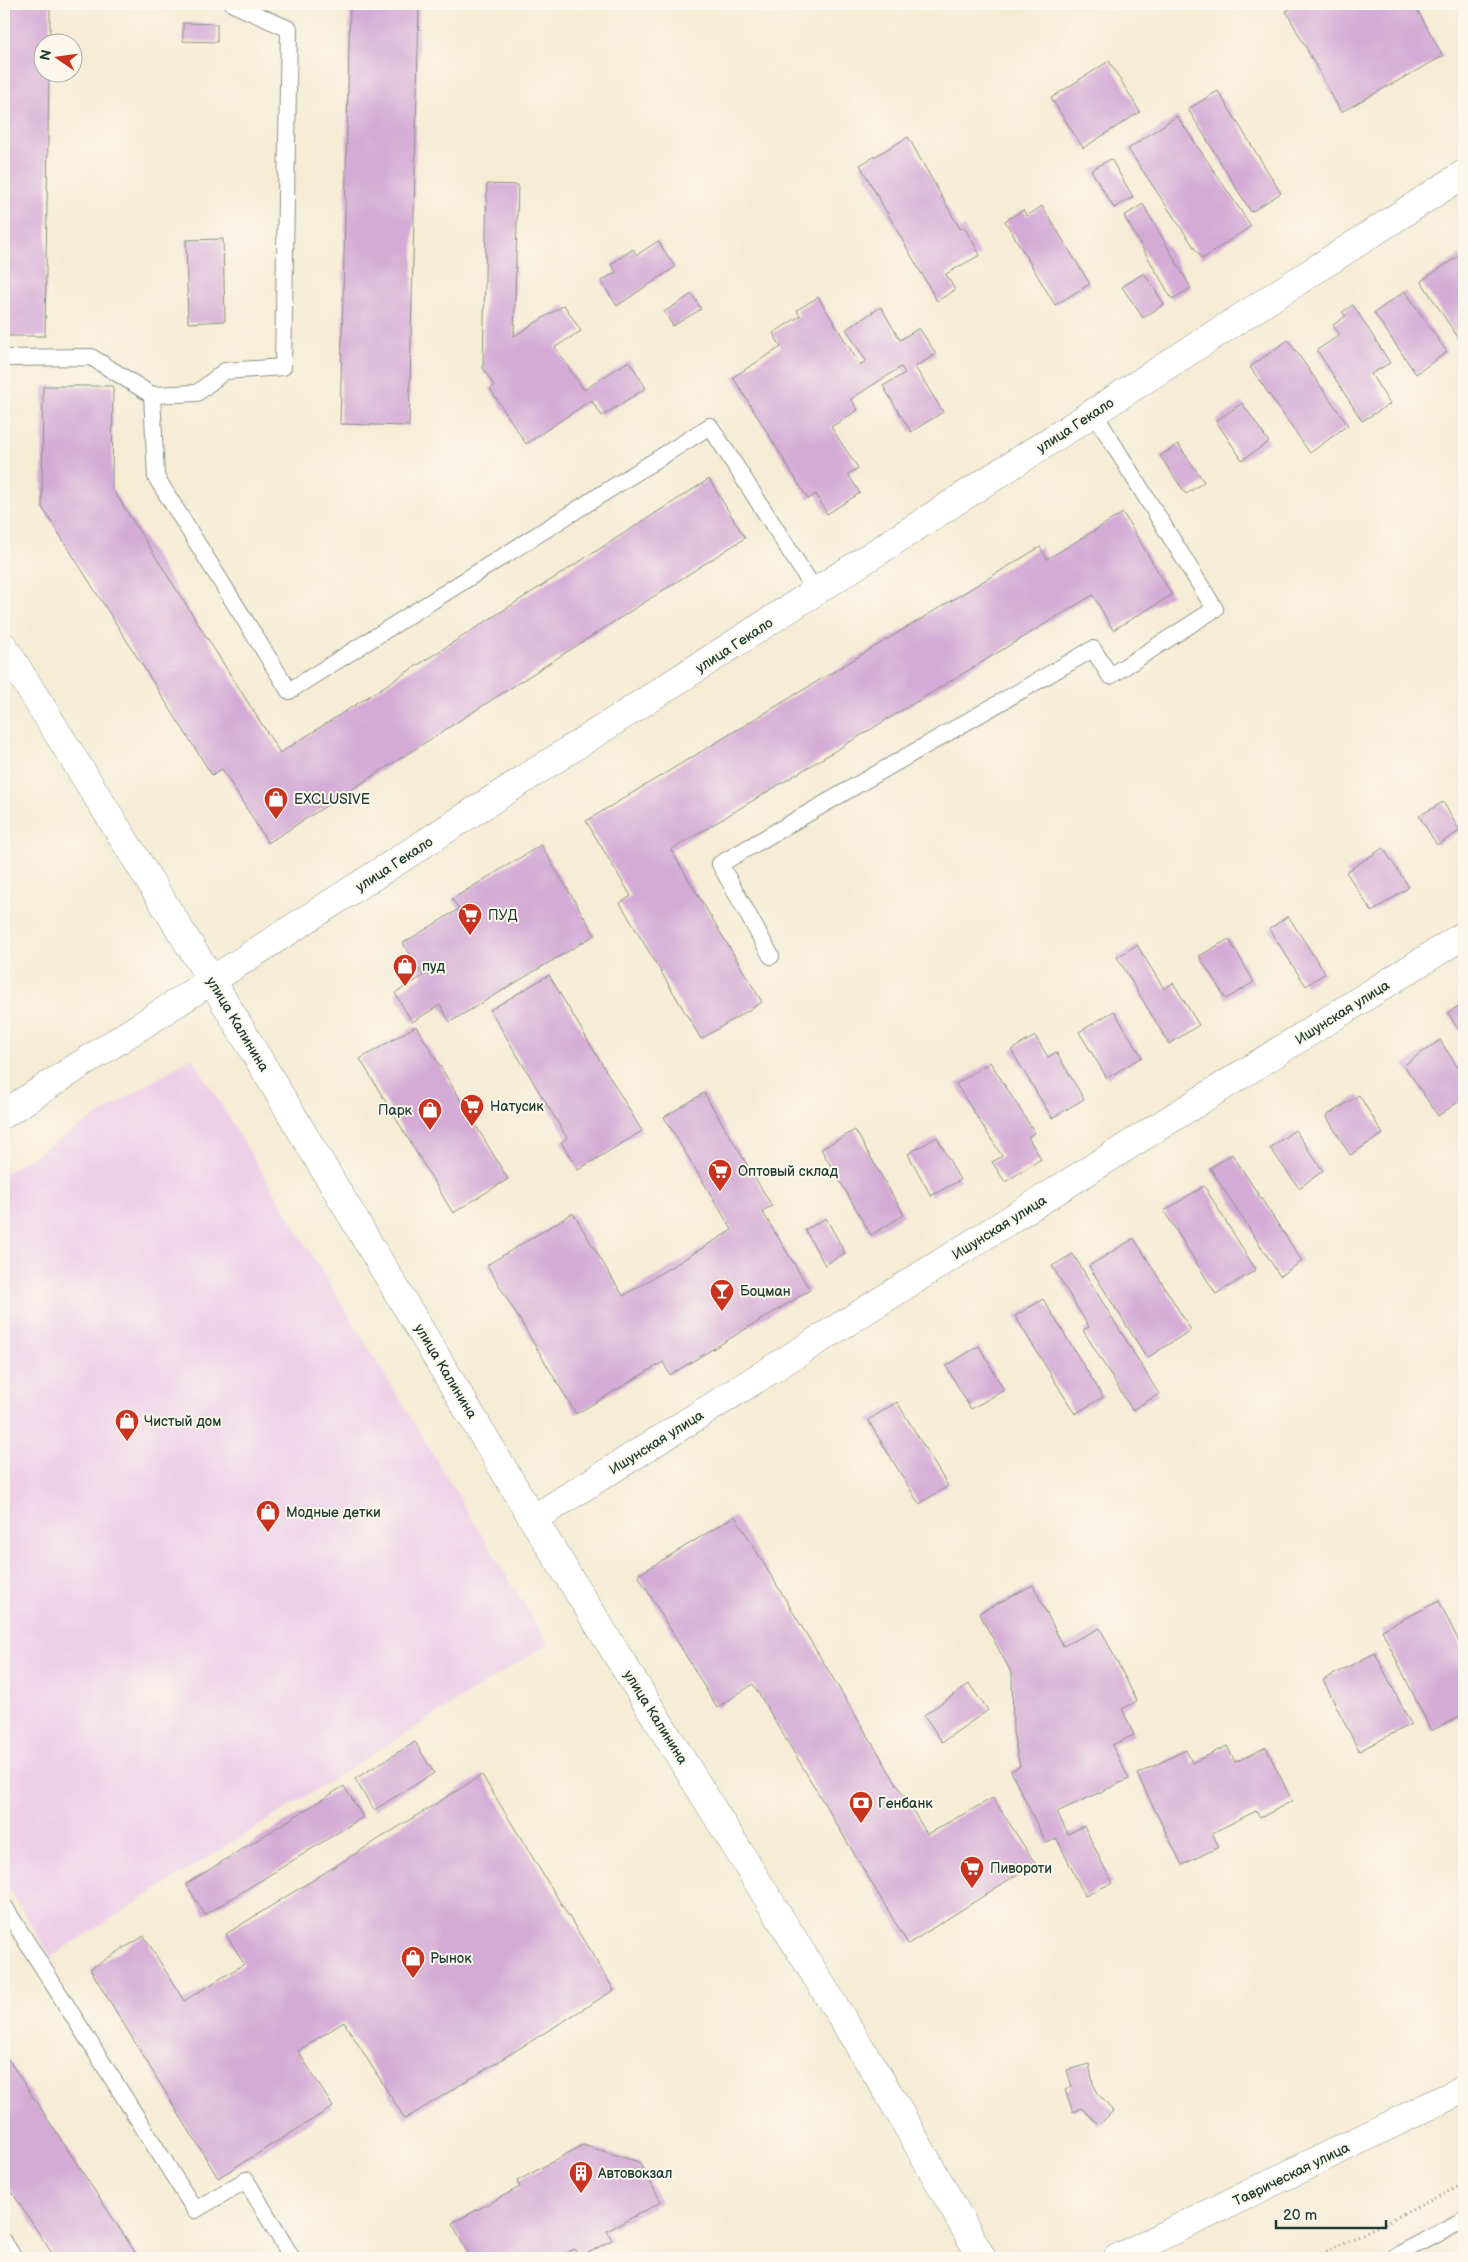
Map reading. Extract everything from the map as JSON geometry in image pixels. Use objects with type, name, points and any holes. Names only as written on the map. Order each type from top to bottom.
[{"type":"main road","name":"улица Гекало","points":[[4,1114],[1464,174]]},
{"type":"main road","name":"улица Калинина","points":[[4,648],[212,981],[533,1518],[889,2094],[982,2258]]},
{"type":"main road","name":"Ишунская улица","points":[[533,1518],[1464,935]]},
{"type":"main road","name":"Таврическая улица","points":[[1117,2258],[1464,2089]]},
{"type":"lane","points":[[4,358],[91,357],[152,395],[197,393],[225,371],[282,367],[289,29],[233,4]]},
{"type":"lane","points":[[152,395],[156,477],[289,691],[710,426],[816,592]]},
{"type":"lane","points":[[770,956],[720,864],[1093,649],[1110,676],[1215,609],[1094,413]]},
{"type":"lane","points":[[4,1906],[195,2210],[246,2180],[292,2258]]},
{"type":"lane","points":[[1392,2258],[1464,2220]]},
{"type":"lane","points":[[4,2242],[14,2258]]},
{"type":"path","points":[[1313,2258],[1464,2184]]},
{"type":"shaded area","points":[[192,1057],[548,1644],[50,1957],[4,1879],[4,1174]]},
{"type":"building","points":[[4,4],[50,4],[50,32],[32,32],[32,82],[49,82],[45,336],[4,336]]},
{"type":"building","points":[[350,4],[419,4],[409,426],[340,424]]},
{"type":"building","points":[[1300,4],[1414,4],[1443,56],[1341,112],[1286,11]]},
{"type":"building","points":[[183,23],[217,24],[217,42],[183,41]]},
{"type":"building","points":[[1109,61],[1140,112],[1083,148],[1051,98]]},
{"type":"building","points":[[1218,91],[1281,193],[1251,212],[1188,109]]},
{"type":"building","points":[[1177,116],[1251,226],[1202,259],[1128,149]]},
{"type":"building","points":[[908,137],[960,229],[964,227],[980,255],[946,274],[955,290],[937,301],[860,165]]},
{"type":"building","points":[[1111,159],[1133,197],[1114,208],[1091,170]]},
{"type":"building","points":[[487,184],[518,185],[514,336],[564,305],[581,331],[555,347],[584,390],[629,361],[646,388],[602,416],[591,400],[526,444],[490,389],[494,386],[483,368]]},
{"type":"building","points":[[1143,204],[1191,288],[1172,299],[1124,216]]},
{"type":"building","points":[[1042,206],[1090,284],[1055,305],[1005,221],[1023,210],[1027,216]]},
{"type":"building","points":[[223,239],[225,321],[188,323],[186,240]]},
{"type":"building","points":[[658,241],[675,267],[617,306],[601,281],[616,272],[611,264],[633,249],[637,255]]},
{"type":"building","points":[[1460,255],[1464,262],[1464,347],[1421,281]]},
{"type":"building","points":[[1144,273],[1164,304],[1143,318],[1122,287]]},
{"type":"building","points":[[1405,291],[1447,352],[1416,374],[1374,313]]},
{"type":"building","points":[[692,294],[701,309],[673,326],[664,312]]},
{"type":"building","points":[[818,297],[860,365],[866,361],[846,329],[881,307],[900,340],[919,328],[936,354],[915,367],[943,412],[911,432],[883,386],[905,373],[901,367],[851,399],[858,410],[831,427],[858,468],[848,474],[860,493],[827,514],[816,494],[808,499],[733,377],[781,347],[773,333],[800,316],[797,310]]},
{"type":"building","points":[[1353,305],[1390,363],[1371,374],[1390,404],[1362,421],[1317,350],[1340,335],[1333,325],[1346,316],[1342,312]]},
{"type":"building","points":[[1288,340],[1348,425],[1310,453],[1250,367]]},
{"type":"building","points":[[43,386],[113,386],[112,488],[280,753],[709,479],[745,538],[268,843],[222,769],[212,775],[42,507]]},
{"type":"building","points":[[1242,403],[1269,442],[1242,460],[1216,421]]},
{"type":"building","points":[[1178,444],[1204,482],[1186,494],[1160,456]]},
{"type":"building","points":[[1123,513],[1172,595],[1113,630],[1093,595],[671,850],[762,1002],[701,1039],[620,903],[631,896],[586,821],[1040,547],[1047,559]]},
{"type":"building","points":[[1443,802],[1460,831],[1437,845],[1419,816]]},
{"type":"building","points":[[541,845],[595,935],[450,1022],[440,1005],[412,1022],[395,993],[423,976],[403,943],[459,909],[452,899]]},
{"type":"building","points":[[1383,848],[1409,887],[1372,912],[1346,872]]},
{"type":"building","points":[[1288,916],[1325,973],[1306,986],[1269,929]]},
{"type":"building","points":[[1229,939],[1254,982],[1226,999],[1199,956]]},
{"type":"building","points":[[1137,945],[1164,989],[1173,983],[1199,1025],[1169,1044],[1117,957]]},
{"type":"building","points":[[549,975],[642,1131],[578,1170],[561,1142],[567,1138],[490,1010]]},
{"type":"building","points":[[1464,1002],[1464,1038],[1448,1013]]},
{"type":"building","points":[[1114,1011],[1142,1057],[1107,1078],[1079,1032]]},
{"type":"building","points":[[416,1026],[508,1179],[453,1213],[360,1059]]},
{"type":"building","points":[[1035,1036],[1048,1057],[1056,1052],[1084,1099],[1052,1118],[1011,1050]]},
{"type":"building","points":[[1440,1040],[1464,1077],[1464,1098],[1438,1116],[1404,1065]]},
{"type":"building","points":[[990,1062],[1035,1133],[1028,1137],[1041,1159],[1005,1182],[992,1162],[1002,1156],[956,1084]]},
{"type":"building","points":[[704,1093],[772,1206],[762,1211],[810,1290],[670,1375],[663,1362],[576,1414],[487,1265],[573,1213],[623,1296],[732,1230],[664,1117]]},
{"type":"building","points":[[1359,1095],[1383,1134],[1350,1155],[1326,1116]]},
{"type":"building","points":[[855,1130],[904,1215],[871,1235],[821,1149]]},
{"type":"building","points":[[1295,1130],[1323,1171],[1299,1188],[1270,1148]]},
{"type":"building","points":[[937,1137],[960,1180],[931,1196],[908,1154]]},
{"type":"building","points":[[1232,1154],[1302,1261],[1280,1276],[1210,1168]]},
{"type":"building","points":[[1204,1186],[1256,1270],[1216,1294],[1164,1211]]},
{"type":"building","points":[[826,1218],[845,1253],[825,1265],[805,1230]]},
{"type":"building","points":[[1134,1238],[1191,1330],[1147,1358],[1089,1266]]},
{"type":"building","points":[[1073,1254],[1159,1394],[1132,1410],[1083,1330],[1089,1327],[1052,1266]]},
{"type":"building","points":[[1043,1299],[1103,1397],[1075,1414],[1015,1316]]},
{"type":"building","points":[[979,1346],[1004,1390],[971,1409],[946,1366]]},
{"type":"building","points":[[897,1402],[948,1486],[919,1504],[868,1420]]},
{"type":"building","points":[[735,1516],[927,1834],[993,1798],[1035,1863],[908,1944],[753,1684],[717,1708],[638,1575]]},
{"type":"building","points":[[1033,1585],[1063,1646],[1100,1628],[1137,1701],[1122,1709],[1134,1735],[1112,1745],[1129,1779],[1057,1812],[1068,1834],[1084,1826],[1112,1883],[1085,1896],[1057,1839],[1046,1843],[1011,1771],[1020,1766],[1013,1733],[1012,1674],[979,1613]]},
{"type":"building","points":[[1439,1601],[1464,1652],[1464,1714],[1431,1731],[1382,1630]]},
{"type":"building","points":[[1375,1653],[1411,1724],[1359,1751],[1323,1680]]},
{"type":"building","points":[[969,1684],[988,1710],[942,1742],[924,1715]]},
{"type":"building","points":[[415,1742],[434,1773],[374,1810],[355,1779]]},
{"type":"building","points":[[1227,1746],[1235,1762],[1266,1747],[1292,1801],[1260,1818],[1256,1811],[1212,1833],[1219,1847],[1182,1865],[1137,1774],[1186,1750],[1192,1763]]},
{"type":"building","name":"Рынок","points":[[482,1775],[614,1990],[405,2119],[344,2022],[298,2051],[333,2107],[218,2178],[90,1969],[144,1936],[184,2001],[244,1964],[226,1934]]},
{"type":"building","points":[[344,1786],[363,1817],[205,1915],[186,1884]]},
{"type":"building","points":[[4,2053],[139,2258],[55,2258],[4,2180]]},
{"type":"building","points":[[1089,2064],[1093,2084],[1099,2095],[1113,2111],[1099,2125],[1081,2108],[1073,2112],[1065,2090],[1072,2087],[1067,2070]]},
{"type":"building","name":"Автовокзал","points":[[583,2145],[639,2162],[661,2202],[607,2231],[612,2240],[579,2258],[574,2249],[557,2258],[471,2258],[452,2223],[520,2187],[517,2181]]},
{"type":"place","name":"EXCLUSIVE","points":[[276,820]]},
{"type":"place","name":"ПУД","points":[[470,936]]},
{"type":"place","name":"пуд","points":[[405,987]]},
{"type":"place","name":"Натусик","points":[[472,1127]]},
{"type":"place","name":"Парк","points":[[430,1131]]},
{"type":"place","name":"Оптовый склад","points":[[720,1192]]},
{"type":"place","name":"Боцман","points":[[722,1312]]},
{"type":"place","name":"Чистый дом","points":[[127,1442]]},
{"type":"place","name":"Модные детки","points":[[268,1533]]},
{"type":"place","name":"Генбанк","points":[[861,1824]]},
{"type":"place","name":"Пивороти","points":[[972,1889]]},
{"type":"place","name":"Рынок","points":[[413,1979]]},
{"type":"place","name":"Автовокзал","points":[[581,2194]]}]
